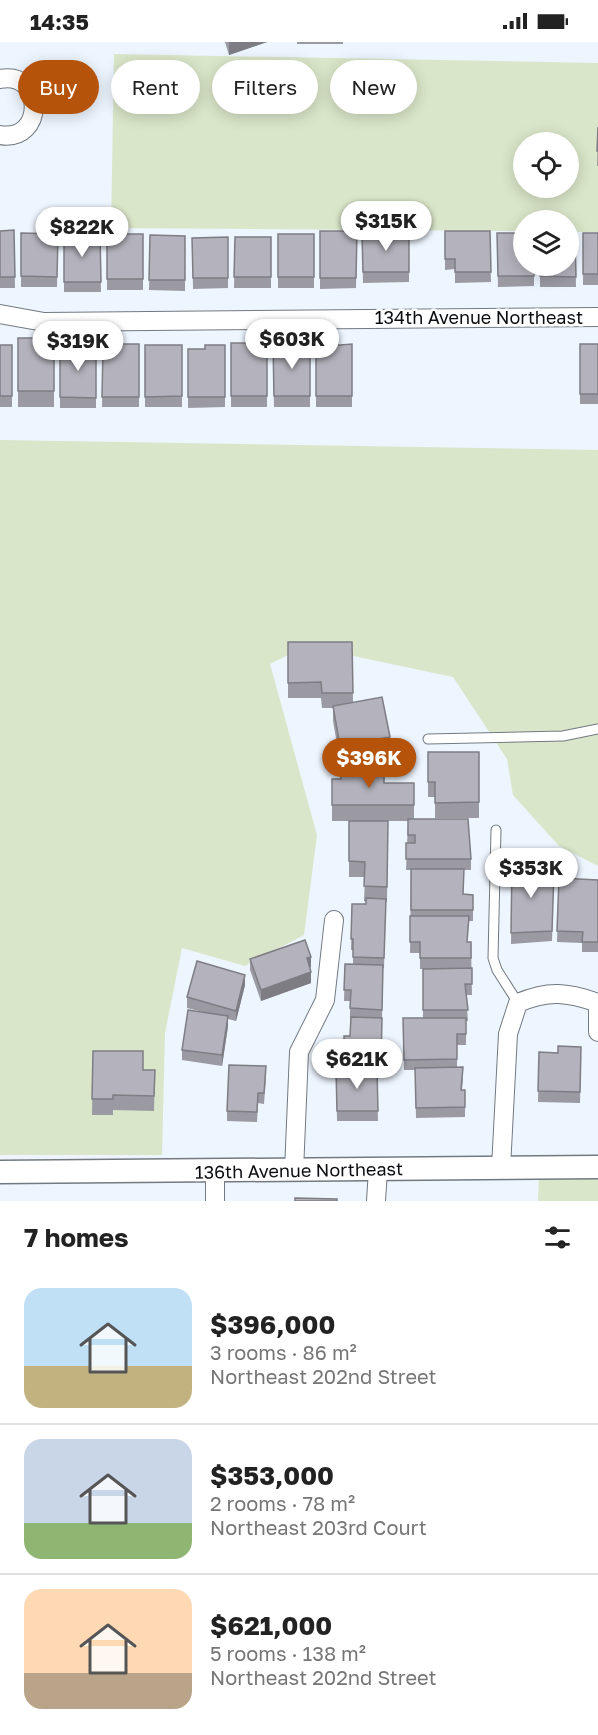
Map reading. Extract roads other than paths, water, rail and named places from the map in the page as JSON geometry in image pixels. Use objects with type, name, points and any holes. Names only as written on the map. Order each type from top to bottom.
[{"type":"street","points":[[0,79],[15,79],[23,83],[30,89],[35,107],[34,116],[22,131],[13,135],[0,135]]},
{"type":"street","name":"134th Avenue Northeast","points":[[0,314],[44,322],[598,317]]},
{"type":"street","points":[[294,1171],[299,1052],[325,1000],[334,920]]},
{"type":"street","points":[[501,1168],[508,1034],[518,1004],[553,992],[573,994],[598,1004]]},
{"type":"street","points":[[598,1010],[598,1032]]},
{"type":"street","name":"136th Avenue Northeast","points":[[0,1172],[598,1167]]},
{"type":"street","points":[[376,1201],[378,1170]]},
{"type":"street","points":[[215,1172],[215,1201]]},
{"type":"lane","points":[[428,740],[563,736],[598,729]]},
{"type":"lane","points":[[496,830],[493,958],[497,970],[518,1004]]}]
